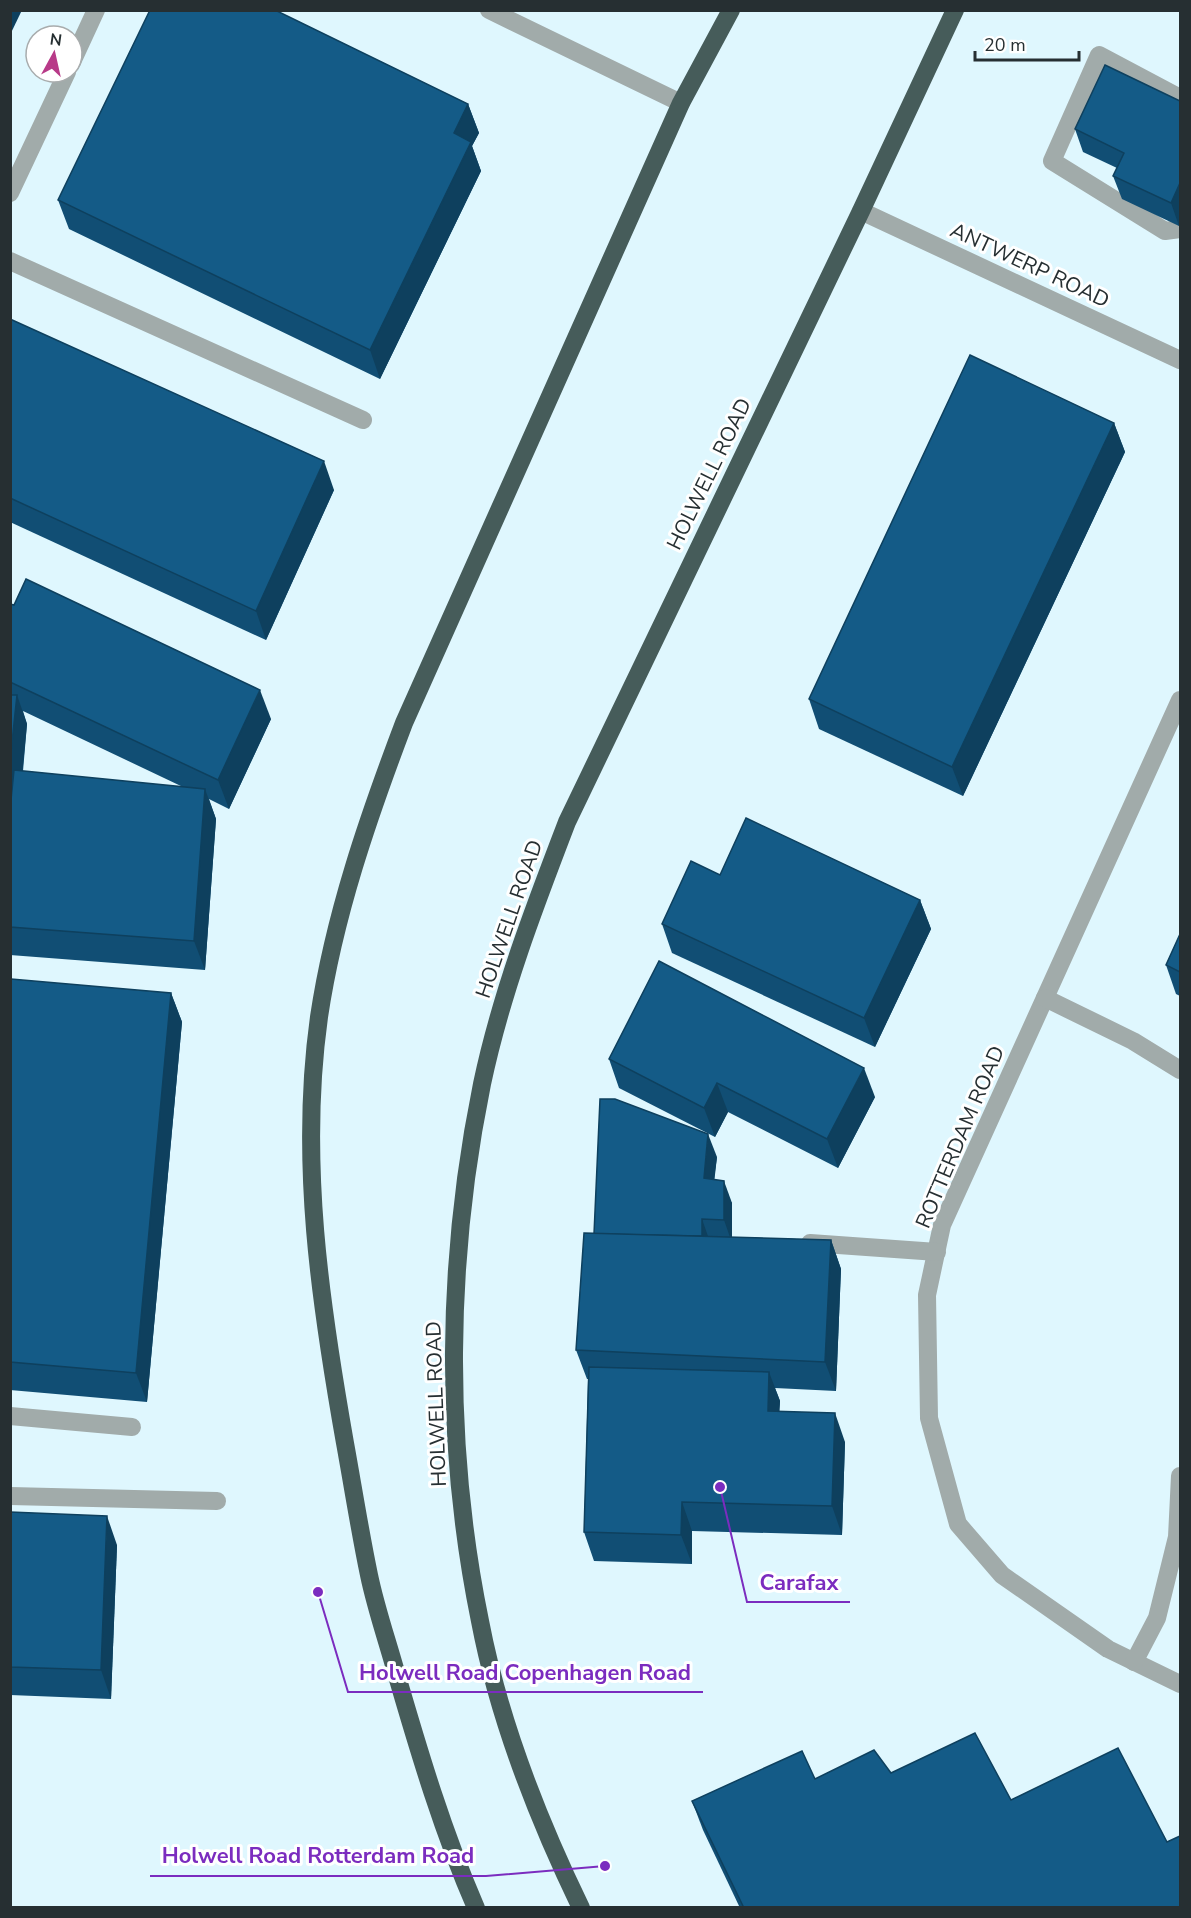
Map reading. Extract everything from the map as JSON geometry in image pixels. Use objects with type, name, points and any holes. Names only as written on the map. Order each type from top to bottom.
[{"type":"highway","points":[[476,1908],[452,1852],[425,1775],[370,1578],[324,1323],[310,1178],[312,1088],[319,1018],[332,947],[350,881],[378,790],[404,723],[681,103],[731,10]]},
{"type":"highway","name":"HOLWELL ROAD","points":[[581,1908],[538,1812],[504,1715],[480,1623],[466,1545],[453,1331],[467,1170],[482,1083],[502,1007],[531,915],[567,822],[861,211],[954,10]]},
{"type":"street","points":[[84,36],[96,10]]},
{"type":"street","points":[[489,10],[681,103]]},
{"type":"street","points":[[1180,98],[1099,55],[1052,161],[1165,231],[1180,229]]},
{"type":"street","points":[[10,193],[62,84]]},
{"type":"street","name":"ANTWERP ROAD","points":[[861,211],[1180,360]]},
{"type":"street","points":[[10,261],[363,420]]},
{"type":"street","name":"ROTTERDAM ROAD","points":[[1180,700],[942,1225],[927,1295],[929,1418],[958,1524],[1002,1575],[1108,1649],[1180,1684]]},
{"type":"street","points":[[1045,998],[1132,1041],[1180,1070]]},
{"type":"street","points":[[791,1243],[937,1252]]},
{"type":"street","points":[[10,1416],[132,1427]]},
{"type":"street","points":[[1134,1662],[1157,1618],[1177,1537],[1180,1476]]},
{"type":"street","points":[[10,1496],[217,1501]]},
{"type":"building","points":[[150,10],[275,10],[468,104],[454,133],[471,142],[370,350],[58,200]]},
{"type":"building","points":[[1105,65],[1180,101],[1180,183],[1171,203],[1113,176],[1124,153],[1075,129]]},
{"type":"building","points":[[10,319],[324,461],[256,611],[10,498]]},
{"type":"building","points":[[970,355],[1114,423],[952,767],[809,699]]},
{"type":"building","points":[[26,579],[260,690],[218,780],[10,682],[10,604],[14,605]]},
{"type":"building","points":[[10,695],[17,695],[10,761]]},
{"type":"building","points":[[14,770],[205,789],[194,941],[10,927],[10,810]]},
{"type":"building","points":[[746,818],[920,900],[864,1018],[662,924],[691,861],[720,875]]},
{"type":"building","points":[[1180,934],[1180,972],[1166,965]]},
{"type":"building","points":[[659,961],[864,1068],[827,1139],[717,1083],[704,1108],[609,1059]]},
{"type":"building","points":[[11,979],[171,993],[136,1373],[10,1362]]},
{"type":"building","points":[[600,1099],[615,1099],[708,1134],[704,1178],[724,1181],[724,1220],[702,1219],[702,1236],[594,1234]]},
{"type":"building","points":[[584,1233],[831,1240],[825,1362],[576,1350]]},
{"type":"building","points":[[589,1367],[769,1372],[768,1411],[835,1413],[832,1506],[682,1502],[681,1535],[584,1532]]},
{"type":"building","points":[[10,1512],[107,1516],[101,1670],[10,1667]]},
{"type":"building","points":[[975,1733],[1011,1800],[1118,1748],[1167,1842],[1180,1836],[1180,1908],[744,1908],[692,1801],[802,1751],[815,1779],[874,1750],[891,1773]]},
{"type":"place","name":"Carafax","points":[[720,1487]]},
{"type":"place","name":"Holwell Road Copenhagen Road","points":[[318,1592]]},
{"type":"place","name":"Holwell Road Rotterdam Road","points":[[605,1866]]}]
